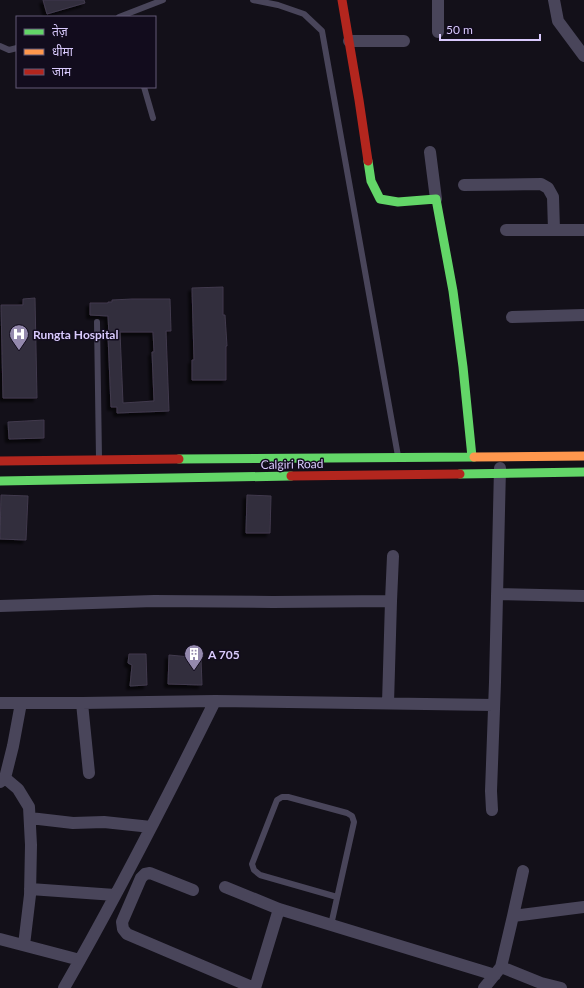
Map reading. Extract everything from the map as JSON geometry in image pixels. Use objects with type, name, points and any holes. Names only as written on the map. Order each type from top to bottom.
[{"type":"main road","points":[[342,0],[371,181],[380,199],[398,202],[436,199],[453,291],[463,366],[472,457]]},
{"type":"main road","name":"Calgiri Road","points":[[0,461],[584,456]]},
{"type":"main road","name":"Calgiri Road","points":[[0,481],[584,472]]},
{"type":"street","points":[[438,0],[438,32]]},
{"type":"street","points":[[554,0],[558,21],[584,56]]},
{"type":"street","points":[[349,41],[404,41]]},
{"type":"street","points":[[430,152],[436,199]]},
{"type":"street","points":[[464,185],[541,184],[548,188],[553,197],[554,230]]},
{"type":"street","points":[[506,230],[584,230]]},
{"type":"street","points":[[512,317],[584,315]]},
{"type":"street","points":[[492,810],[491,791],[500,456]]},
{"type":"street","points":[[388,703],[393,556]]},
{"type":"street","points":[[497,594],[584,596]]},
{"type":"street","points":[[0,606],[154,601],[391,601]]},
{"type":"street","points":[[0,703],[215,701],[494,705]]},
{"type":"street","points":[[64,988],[166,800],[215,701]]},
{"type":"street","points":[[20,703],[13,746],[2,780],[18,789],[29,807],[31,845],[30,889],[24,945]]},
{"type":"street","points":[[82,703],[88,773]]},
{"type":"street","points":[[30,818],[73,823],[104,822],[151,827]]},
{"type":"street","points":[[484,988],[498,971],[513,916],[523,871]]},
{"type":"street","points":[[193,890],[150,873],[145,874],[141,878],[122,922],[123,929],[127,934],[255,988],[280,909]]},
{"type":"street","points":[[225,887],[280,909],[331,925],[561,988]]},
{"type":"street","points":[[30,889],[115,895]]},
{"type":"street","points":[[513,916],[584,907]]},
{"type":"street","points":[[0,939],[80,960]]},
{"type":"lane","points":[[123,16],[162,0]]},
{"type":"lane","points":[[253,0],[278,5],[304,14],[322,30],[399,457]]},
{"type":"lane","points":[[0,46],[9,50],[16,48]]},
{"type":"lane","points":[[144,88],[153,118]]},
{"type":"lane","points":[[97,322],[99,460]]},
{"type":"lane","points":[[331,925],[354,822],[352,816],[347,813],[288,797],[277,800],[252,864],[254,870],[260,875],[337,897]]},
{"type":"building","points":[[43,0],[84,0],[85,3],[47,14]]},
{"type":"building","points":[[223,287],[223,315],[225,315],[227,346],[226,380],[192,380],[192,360],[194,360],[192,288]]},
{"type":"building","name":"Rungta Hospital","points":[[35,298],[37,398],[3,398],[1,305],[23,305],[23,299]]},
{"type":"building","points":[[170,299],[171,331],[166,331],[169,411],[117,413],[117,407],[111,407],[108,316],[90,315],[90,303],[108,303],[112,302],[112,300]],"holes":[[[120,332],[153,332],[154,352],[152,352],[154,401],[123,403]]]},
{"type":"building","points":[[44,420],[44,438],[9,439],[8,422]]},
{"type":"building","points":[[1,495],[28,496],[26,540],[0,539]]},
{"type":"building","points":[[247,495],[271,496],[270,533],[246,533]]},
{"type":"building","points":[[129,654],[146,654],[147,685],[130,686],[132,665],[128,663]]},
{"type":"building","points":[[169,655],[201,658],[202,685],[168,684]]},
{"type":"traffic: fast","points":[[368,161],[371,181],[380,199],[398,202],[436,199],[453,291],[463,367],[472,457]]},
{"type":"traffic: fast","points":[[179,459],[474,457]]},
{"type":"traffic: fast","points":[[460,474],[584,472]]},
{"type":"traffic: fast","points":[[0,481],[291,476]]},
{"type":"traffic: slow","points":[[474,457],[584,456]]},
{"type":"traffic: jam","points":[[342,0],[368,161]]},
{"type":"traffic: jam","points":[[0,461],[179,459]]},
{"type":"traffic: jam","points":[[291,476],[460,474]]},
{"type":"place","name":"Rungta Hospital","points":[[19,351]]},
{"type":"place","name":"A 705","points":[[194,671]]}]
